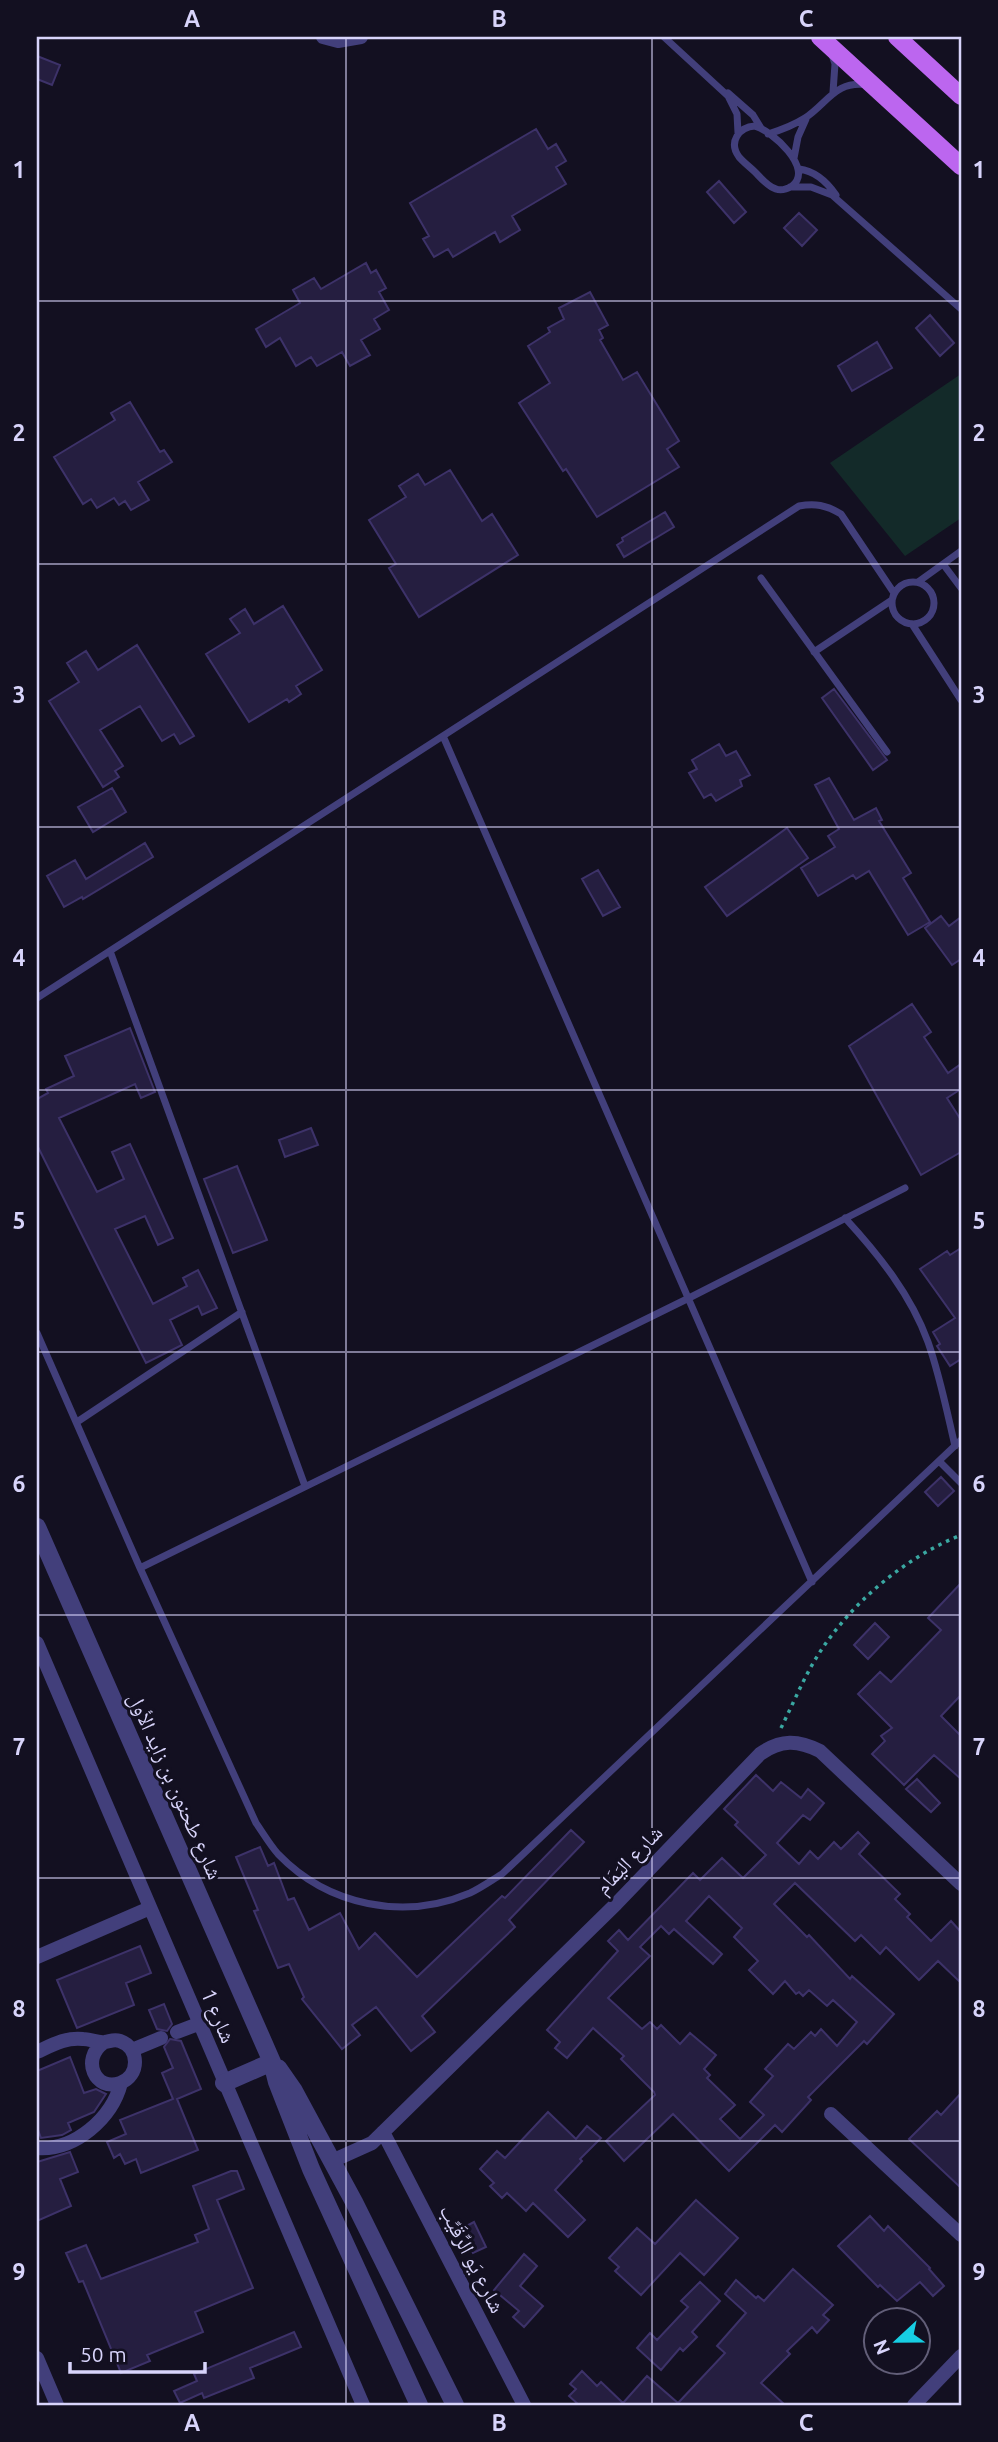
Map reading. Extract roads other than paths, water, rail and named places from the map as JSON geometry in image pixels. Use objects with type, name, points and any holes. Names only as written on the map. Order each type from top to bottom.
[{"type":"main road","points":[[897,37],[961,96]]},
{"type":"main road","points":[[824,40],[961,166]]},
{"type":"street","points":[[323,37],[338,41],[361,37]]},
{"type":"street","name":"شارع طحنون بن زايد الأول","points":[[37,1527],[272,2062],[280,2091],[311,2169],[419,2405]]},
{"type":"street","name":"شارع 1","points":[[37,1643],[363,2405]]},
{"type":"street","name":"شارع اليَمَام","points":[[332,2161],[372,2143],[615,1904],[760,1754],[773,1745],[788,1741],[805,1743],[820,1751],[961,1884]]},
{"type":"street","points":[[37,1957],[150,1908]]},
{"type":"street","points":[[177,2032],[198,2024]]},
{"type":"street","points":[[37,2052],[75,2038],[103,2043]]},
{"type":"street","points":[[132,2050],[161,2038]]},
{"type":"street","points":[[109,2040],[122,2042],[132,2050],[134,2069],[127,2080],[114,2084],[102,2081],[93,2071],[93,2052],[103,2043],[109,2040]]},
{"type":"street","points":[[223,2083],[272,2062]]},
{"type":"street","name":"شارع طحنون بن زايد الأول","points":[[272,2062],[294,2091],[332,2161],[455,2405]]},
{"type":"street","points":[[37,2148],[65,2143],[99,2123],[113,2105],[121,2083]]},
{"type":"street","points":[[831,2113],[961,2235]]},
{"type":"street","name":"شارع يَو الرِّقَيِّب","points":[[383,2132],[524,2405]]},
{"type":"street","points":[[914,2405],[961,2356]]},
{"type":"street","points":[[37,2358],[57,2405]]},
{"type":"lane","points":[[664,37],[733,104],[738,123],[734,145],[738,156],[770,186],[781,190],[800,186],[822,189],[961,309]]},
{"type":"lane","points":[[824,40],[835,64],[833,92]]},
{"type":"lane","points":[[768,134],[807,117],[833,92],[859,84],[873,86]]},
{"type":"lane","points":[[720,89],[739,101],[761,128],[794,158],[799,169],[796,181],[790,187]]},
{"type":"lane","points":[[794,158],[798,137],[807,117]]},
{"type":"lane","points":[[738,133],[748,127],[761,128]]},
{"type":"lane","points":[[799,169],[812,172],[827,184],[840,202]]},
{"type":"lane","points":[[37,998],[799,506],[828,506],[841,514],[893,597],[895,614],[905,623],[925,621],[935,603],[930,589],[918,582]]},
{"type":"lane","points":[[814,652],[893,597],[904,584],[918,582],[961,551]]},
{"type":"lane","points":[[943,564],[961,588]]},
{"type":"lane","points":[[761,578],[887,752]]},
{"type":"lane","points":[[912,624],[961,700]]},
{"type":"lane","points":[[443,736],[812,1582]]},
{"type":"lane","points":[[110,951],[305,1486]]},
{"type":"lane","points":[[140,1568],[689,1298],[905,1188]]},
{"type":"lane","points":[[845,1218],[890,1272],[919,1320],[934,1361],[955,1446]]},
{"type":"lane","points":[[77,1422],[242,1312]]},
{"type":"lane","points":[[37,1333],[256,1823],[277,1852],[303,1876],[334,1894],[368,1905],[403,1908],[439,1904],[472,1892],[502,1874],[961,1440]]},
{"type":"lane","points":[[939,1461],[961,1483]]}]
